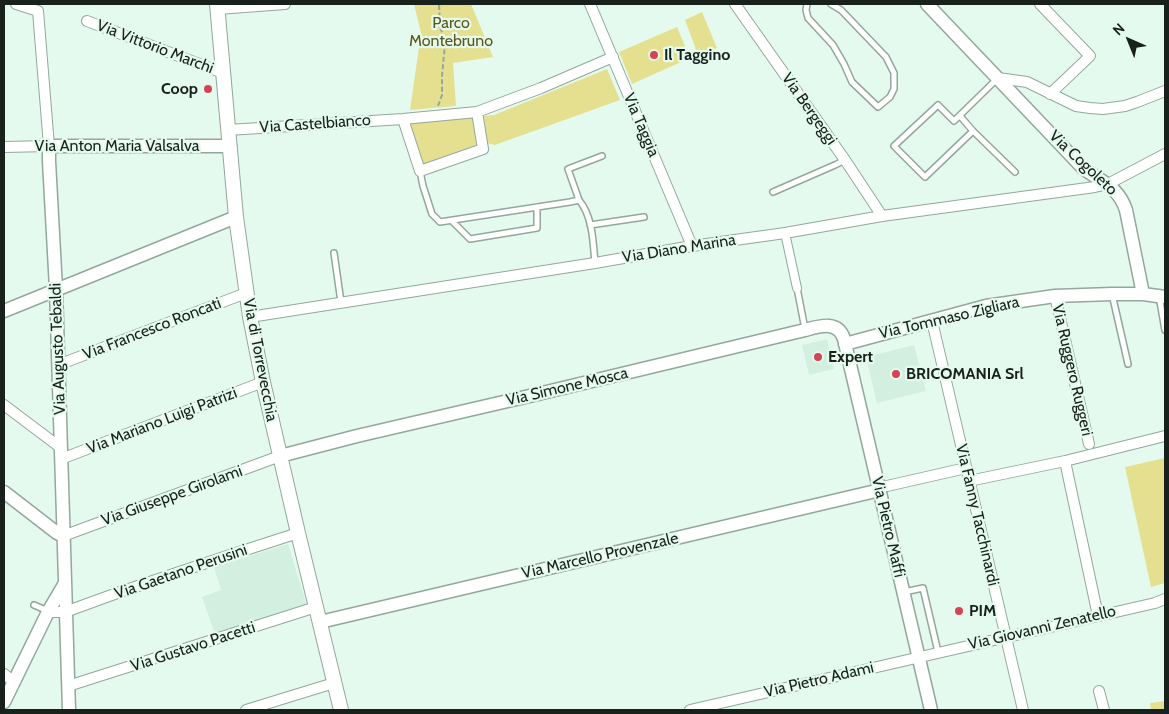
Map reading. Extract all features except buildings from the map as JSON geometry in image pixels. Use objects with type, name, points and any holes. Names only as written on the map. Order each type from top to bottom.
[{"type":"main road","name":"Via di Torrevecchia","points":[[218,6],[236,217],[250,317],[280,456],[341,710]]},
{"type":"street","name":"Via Augusto Tebaldi","points":[[16,4],[38,11],[49,146],[56,290],[69,710]]},
{"type":"street","points":[[218,6],[285,4]]},
{"type":"street","name":"Via Taggia","points":[[590,4],[692,246]]},
{"type":"street","name":"Via Bergeggi","points":[[736,4],[882,216]]},
{"type":"street","name":"Via Cogoleto","points":[[927,4],[1083,168],[1108,184],[1119,195],[1126,210],[1143,294]]},
{"type":"street","points":[[1040,4],[1090,56],[1050,94]]},
{"type":"street","name":"Via Vittorio Marchi","points":[[87,21],[223,73]]},
{"type":"street","name":"Via Castelbianco","points":[[228,130],[403,119],[477,112],[541,88],[613,57]]},
{"type":"street","points":[[998,78],[1027,82],[1080,107],[1103,109],[1124,106],[1165,91]]},
{"type":"street","points":[[403,119],[420,171],[483,149],[477,112]]},
{"type":"street","name":"Via Anton Maria Valsalva","points":[[4,147],[230,146]]},
{"type":"street","name":"Via Diano Marina","points":[[250,317],[882,216],[1069,191],[1108,184],[1165,154]]},
{"type":"street","points":[[4,311],[236,217]]},
{"type":"street","points":[[784,233],[798,288]]},
{"type":"street","name":"Via Francesco Roncati","points":[[58,365],[246,293]]},
{"type":"street","name":"Via Tommaso Zigliara","points":[[845,344],[986,306],[1055,296],[1143,294],[1162,296]]},
{"type":"street","name":"Via Ruggero Ruggeri","points":[[1055,296],[1089,444]]},
{"type":"street","name":"Via Fanny Tacchinardi","points":[[932,321],[1023,710]]},
{"type":"street","name":"Via Simone Mosca","points":[[280,456],[357,436],[825,326],[837,328],[841,332],[845,344]]},
{"type":"street","name":"Via Pietro Maffi","points":[[845,344],[883,488],[903,593],[931,710]]},
{"type":"street","name":"Via Mariano Luigi Patrizi","points":[[61,454],[263,382]]},
{"type":"street","points":[[4,405],[61,454]]},
{"type":"street","points":[[969,481],[1065,461],[1165,436]]},
{"type":"street","name":"Via Giuseppe Girolami","points":[[63,536],[280,456]]},
{"type":"street","points":[[1065,461],[1098,616]]},
{"type":"street","points":[[883,488],[966,468]]},
{"type":"street","name":"Via Marcello Provenzale","points":[[320,622],[883,488]]},
{"type":"street","points":[[4,492],[63,536]]},
{"type":"street","name":"Via Gaetano Perusini","points":[[48,612],[65,612],[298,533]]},
{"type":"street","points":[[4,702],[9,677],[65,583]]},
{"type":"street","name":"Via Giovanni Zenatello","points":[[918,657],[1165,599]]},
{"type":"street","name":"Via Gustavo Pacetti","points":[[68,686],[316,607]]},
{"type":"street","name":"Via Pietro Adami","points":[[690,710],[918,657]]},
{"type":"street","points":[[246,710],[334,683]]},
{"type":"street","points":[[1099,691],[1104,710]]},
{"type":"lane","points":[[807,4],[808,18],[833,45],[852,82],[878,107],[890,96],[894,89],[894,73],[886,58],[841,10],[831,4]]},
{"type":"lane","points":[[973,130],[924,177],[894,146],[938,105],[954,122],[998,78]]},
{"type":"lane","points":[[960,116],[1015,172]]},
{"type":"lane","points":[[595,263],[590,225],[568,169],[602,156]]},
{"type":"lane","points":[[773,192],[844,160]]},
{"type":"lane","points":[[420,171],[432,214],[440,222],[579,200]]},
{"type":"lane","points":[[452,221],[470,239],[537,228],[537,207]]},
{"type":"lane","points":[[590,225],[644,217]]},
{"type":"lane","points":[[334,253],[341,302]]},
{"type":"lane","points":[[798,288],[805,330]]},
{"type":"lane","points":[[1112,294],[1128,364]]},
{"type":"lane","points":[[1162,296],[1165,330]]},
{"type":"lane","points":[[903,593],[923,588],[938,652]]},
{"type":"lane","points":[[34,605],[48,612]]},
{"type":"path","points":[[437,116],[442,94],[445,44],[440,25],[439,4]]},
{"type":"shaded area","name":"Expert","points":[[827,339],[834,369],[809,375],[802,345]]},
{"type":"shaded area","name":"BRICOMANIA Srl","points":[[914,345],[926,391],[877,403],[866,357]]},
{"type":"shaded area","points":[[288,544],[307,606],[216,637],[202,597],[221,590],[214,567]]},
{"type":"green space","name":"Parco Montebruno","points":[[414,4],[471,4],[493,57],[453,63],[456,106],[410,110],[421,33]]},
{"type":"green space","name":"Il Taggino","points":[[702,12],[717,48],[698,55],[685,20]]},
{"type":"green space","name":"Il Taggino","points":[[677,27],[690,58],[632,84],[619,52]]},
{"type":"green space","points":[[607,69],[620,100],[495,145],[487,143],[484,116],[494,115]]},
{"type":"green space","points":[[473,117],[476,145],[423,164],[410,124]]},
{"type":"green space","points":[[1165,458],[1165,583],[1151,587],[1125,467]]},
{"type":"green space","points":[[1165,701],[1165,710],[1151,710],[1150,703]]},
{"type":"place","name":"Il Taggino","points":[[654,55]]},
{"type":"place","name":"Coop","points":[[208,89]]},
{"type":"place","name":"Expert","points":[[818,357]]},
{"type":"place","name":"BRICOMANIA Srl","points":[[896,374]]},
{"type":"place","name":"PIM","points":[[959,611]]}]
